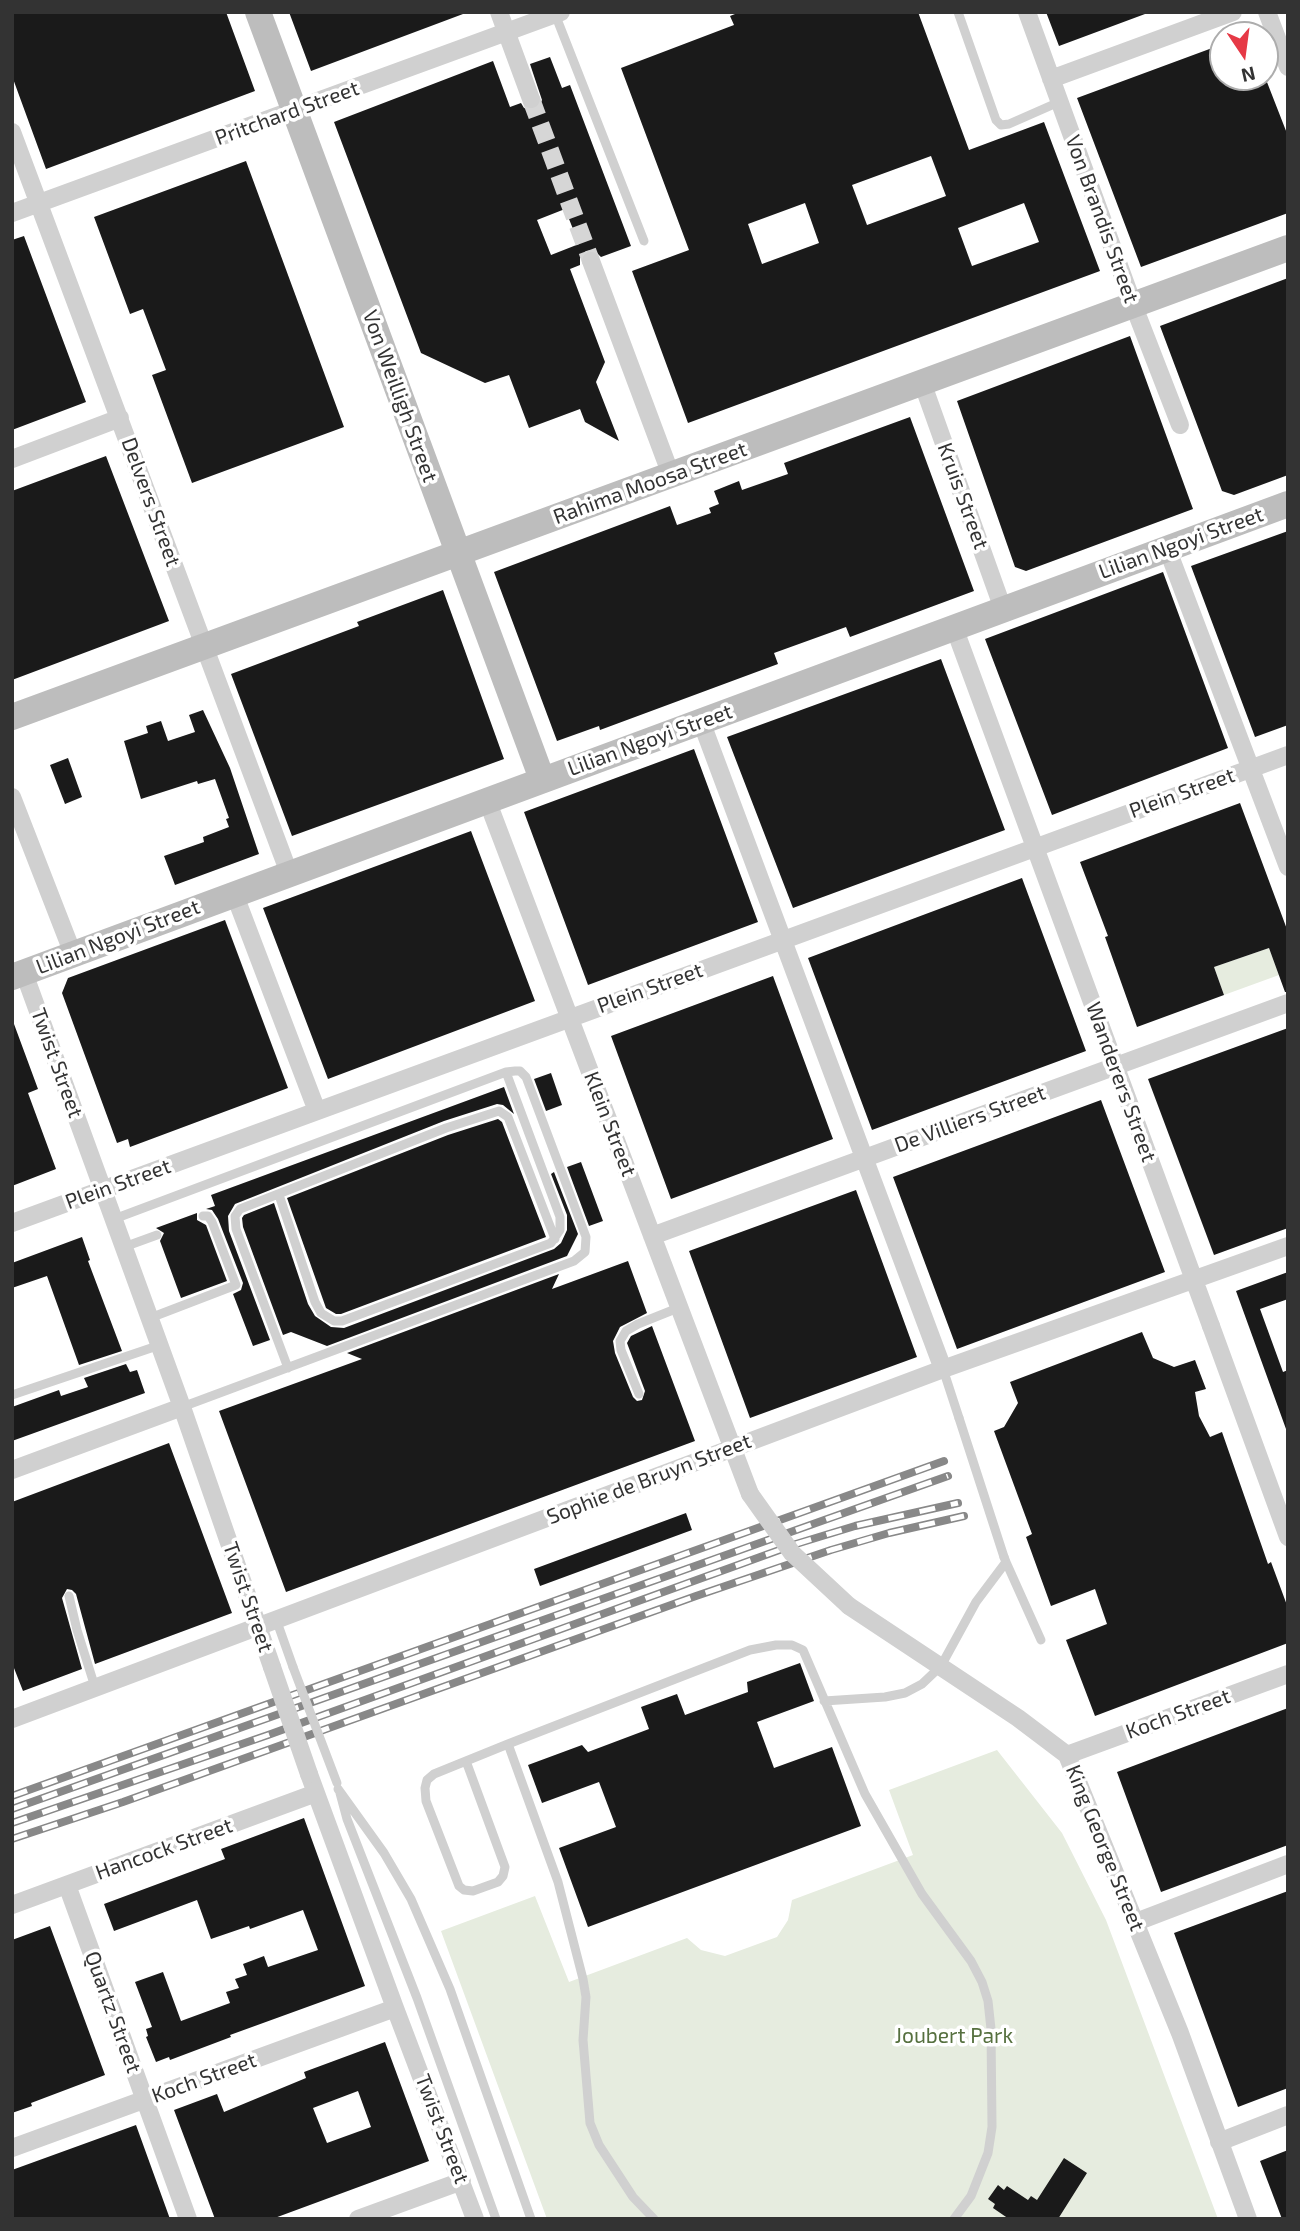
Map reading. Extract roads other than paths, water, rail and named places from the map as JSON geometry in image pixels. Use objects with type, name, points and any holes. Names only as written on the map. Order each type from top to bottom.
[{"type":"street","name":"Von Weilligh Street","points":[[258,12],[542,779]]},
{"type":"street","points":[[499,12],[531,99]]},
{"type":"street","name":"Von Brandis Street","points":[[1027,12],[1180,425]]},
{"type":"street","points":[[1051,79],[1233,12]]},
{"type":"street","points":[[1267,12],[1288,68]]},
{"type":"street","name":"Pritchard Street","points":[[12,213],[558,13]]},
{"type":"street","name":"Delvers Street","points":[[12,132],[289,873]]},
{"type":"street","name":"Rahima Moosa Street","points":[[12,717],[1288,247]]},
{"type":"street","points":[[591,261],[671,475]]},
{"type":"street","name":"Kruis Street","points":[[922,382],[1003,609]]},
{"type":"street","points":[[12,459],[120,418]]},
{"type":"street","name":"Lilian Ngoyi Street","points":[[18,975],[1288,503]]},
{"type":"street","points":[[1167,548],[1288,867]]},
{"type":"street","name":"Wanderers Street","points":[[954,627],[1288,1537]]},
{"type":"street","points":[[701,721],[943,1369]]},
{"type":"street","name":"Plein Street","points":[[12,1223],[1288,755]]},
{"type":"street","points":[[12,797],[73,954]]},
{"type":"street","name":"Klein Street","points":[[486,800],[732,1448]]},
{"type":"street","points":[[234,893],[317,1111]]},
{"type":"street","name":"Twist Street","points":[[18,975],[114,1219],[309,1774],[475,2219]]},
{"type":"street","name":"De Villiers Street","points":[[652,1236],[1288,1003]]},
{"type":"street","name":"Sophie de Bruyn Street","points":[[12,1719],[943,1369],[1288,1246]]},
{"type":"street","points":[[12,1470],[182,1407]]},
{"type":"street","name":"King George Street","points":[[732,1448],[750,1494],[792,1553],[849,1606],[1018,1717],[1067,1755],[1136,1922],[1248,2219]]},
{"type":"street","name":"Koch Street","points":[[1067,1755],[1288,1674]]},
{"type":"street","name":"Hancock Street","points":[[12,1905],[316,1793]]},
{"type":"street","points":[[1136,1922],[1288,1864]]},
{"type":"street","name":"Quartz Street","points":[[66,1885],[188,2219]]},
{"type":"street","name":"Koch Street","points":[[12,2148],[395,2008]]},
{"type":"street","points":[[1219,2141],[1288,2115]]},
{"type":"street","points":[[358,2219],[462,2181]]},
{"type":"lane","points":[[958,12],[996,120],[1001,125],[1059,102]]},
{"type":"lane","points":[[558,13],[644,241]]},
{"type":"lane","points":[[114,1219],[506,1073],[520,1072],[526,1077],[586,1237],[586,1248],[581,1257],[182,1407]]},
{"type":"lane","points":[[279,1195],[315,1302],[321,1312],[334,1321],[342,1321],[551,1243],[560,1230],[560,1217],[506,1073]]},
{"type":"lane","points":[[288,1368],[235,1223],[240,1209],[446,1128],[499,1111],[508,1117],[555,1239]]},
{"type":"lane","points":[[150,1318],[236,1285],[212,1222],[208,1216],[202,1216]]},
{"type":"lane","points":[[124,1247],[157,1235]]},
{"type":"lane","points":[[639,1394],[620,1341],[626,1331],[638,1324],[678,1308]]},
{"type":"lane","points":[[12,1395],[159,1345]]},
{"type":"lane","points":[[943,1369],[1005,1560],[1041,1640]]},
{"type":"lane","points":[[824,1701],[885,1697],[905,1693],[922,1684],[941,1666],[976,1602],[1005,1560]]},
{"type":"lane","points":[[69,1597],[95,1687]]},
{"type":"lane","points":[[276,1619],[347,1819],[416,1998],[496,2219]]},
{"type":"lane","points":[[466,1761],[505,1867],[503,1877],[498,1882],[472,1891],[458,1886],[426,1801],[425,1788],[434,1774],[466,1761],[508,1744],[750,1650],[792,1645],[803,1650],[865,1794],[922,1894],[971,1961],[988,2001],[991,2029],[992,2127],[988,2153],[971,2196],[954,2219]]},
{"type":"lane","points":[[508,1744],[558,1882],[583,1979],[586,1997],[583,2040],[590,2123],[599,2145],[633,2197],[654,2219]]},
{"type":"lane","points":[[337,1786],[384,1853],[411,1899],[450,1989],[531,2219]]},
{"type":"tunnel","points":[[531,99],[591,261]]},
{"type":"railway","points":[[12,1796],[944,1461]]},
{"type":"railway","points":[[12,1809],[948,1476]]},
{"type":"railway","points":[[12,1823],[268,1735],[796,1544],[855,1526],[958,1503]]},
{"type":"railway","points":[[12,1839],[831,1550],[889,1533],[964,1516]]},
{"type":"park label","name":"Joubert Park","points":[[954,2036]]}]
